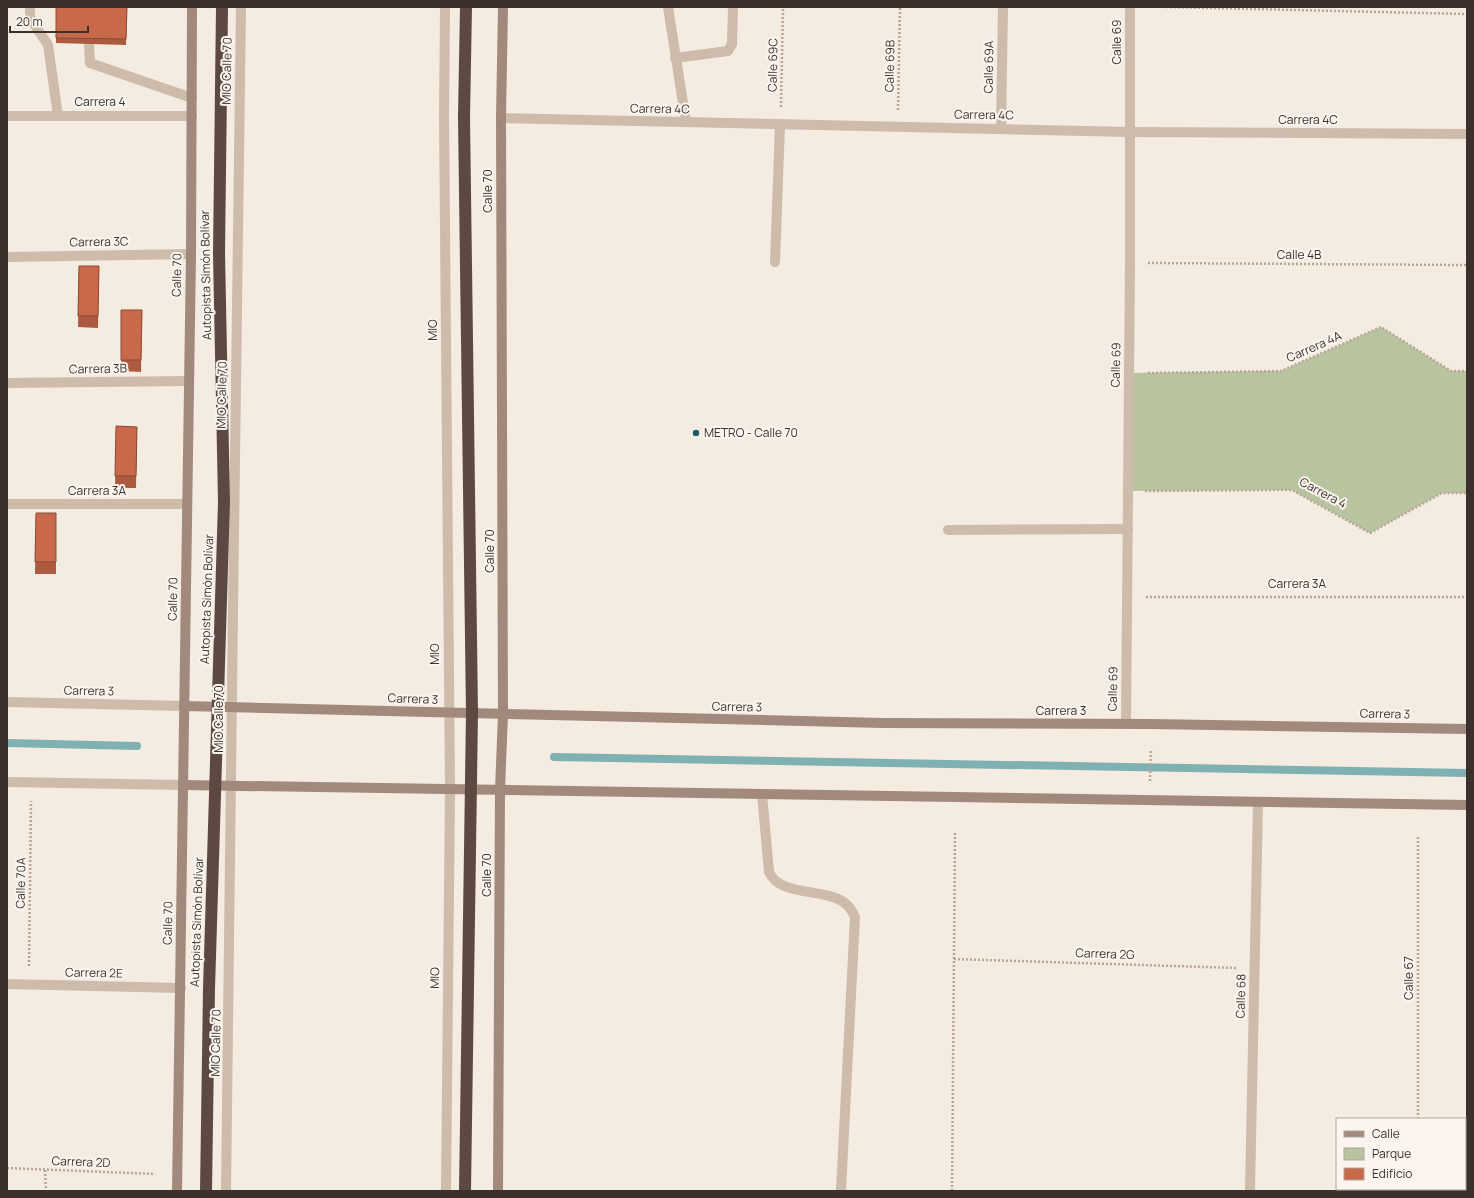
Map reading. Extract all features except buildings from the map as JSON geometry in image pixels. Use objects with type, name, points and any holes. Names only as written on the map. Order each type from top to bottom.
[{"type":"highway","name":"Autopista Simón Bolívar","points":[[206,1191],[209,989],[224,502],[219,253],[222,7]]},
{"type":"highway","points":[[465,1191],[472,713],[464,131],[466,7]]},
{"type":"street","points":[[30,7],[30,18],[48,45],[58,116]]},
{"type":"street","name":"Calle 70","points":[[177,1191],[191,254],[192,7]]},
{"type":"street","name":"MIO Calle 70","points":[[226,1191],[232,786],[236,261],[241,7]]},
{"type":"street","name":"MIO","points":[[445,7],[444,116],[450,789],[446,1191]]},
{"type":"street","name":"Calle 70","points":[[498,1191],[500,790],[503,714],[501,118],[503,7]]},
{"type":"street","points":[[668,7],[686,122]]},
{"type":"street","points":[[675,58],[728,51],[732,44],[733,7]]},
{"type":"street","name":"Calle 69A","points":[[1001,128],[1003,7]]},
{"type":"street","name":"Calle 69","points":[[1126,724],[1130,263],[1130,7]]},
{"type":"street","points":[[89,44],[90,63],[192,98]]},
{"type":"street","name":"Carrera 4","points":[[7,116],[192,116]]},
{"type":"street","name":"Carrera 4C","points":[[501,118],[1130,132],[1467,134]]},
{"type":"street","points":[[775,262],[780,124]]},
{"type":"street","name":"Carrera 3C","points":[[7,257],[191,254]]},
{"type":"street","name":"Carrera 3B","points":[[7,383],[188,381]]},
{"type":"street","name":"Carrera 3A","points":[[7,504],[187,504]]},
{"type":"street","points":[[948,530],[1128,529]]},
{"type":"street","name":"Carrera 3","points":[[7,702],[883,723],[1126,724],[1467,729]]},
{"type":"street","points":[[7,782],[1467,805]]},
{"type":"street","points":[[762,794],[769,872],[772,880],[780,885],[834,898],[848,906],[855,917],[841,1190]]},
{"type":"street","name":"Calle 68","points":[[1250,1191],[1258,802]]},
{"type":"street","name":"Carrera 2E","points":[[7,984],[181,988]]},
{"type":"path","name":"Calle 69C","points":[[780,124],[783,7]]},
{"type":"path","name":"Calle 69B","points":[[898,126],[900,7]]},
{"type":"path","points":[[1166,7],[1467,14]]},
{"type":"path","name":"Calle 4B","points":[[1130,263],[1467,266]]},
{"type":"path","name":"Carrera 4A","points":[[1129,373],[1282,371],[1381,327],[1451,371],[1467,371]]},
{"type":"path","name":"Carrera 4","points":[[1128,491],[1292,490],[1370,533],[1442,493],[1467,493]]},
{"type":"path","name":"Carrera 3A","points":[[1127,597],[1467,597]]},
{"type":"path","points":[[1150,750],[1150,784]]},
{"type":"path","name":"Calle 70A","points":[[29,984],[32,783]]},
{"type":"path","points":[[952,1191],[955,833]]},
{"type":"path","name":"Calle 67","points":[[1418,837],[1418,1118]]},
{"type":"path","name":"Carrera 2G","points":[[954,958],[1255,968]]},
{"type":"path","name":"Carrera 2D","points":[[7,1168],[155,1174]]},
{"type":"path","points":[[45,1170],[46,1191]]},
{"type":"green space","points":[[1381,327],[1451,371],[1467,371],[1467,493],[1442,493],[1370,533],[1292,490],[1128,491],[1129,373],[1281,371]]},
{"type":"waterway","points":[[7,743],[137,746]]},
{"type":"waterway","points":[[554,757],[1467,773]]},
{"type":"place","name":"METRO - Calle 70","points":[[696,433]]}]
